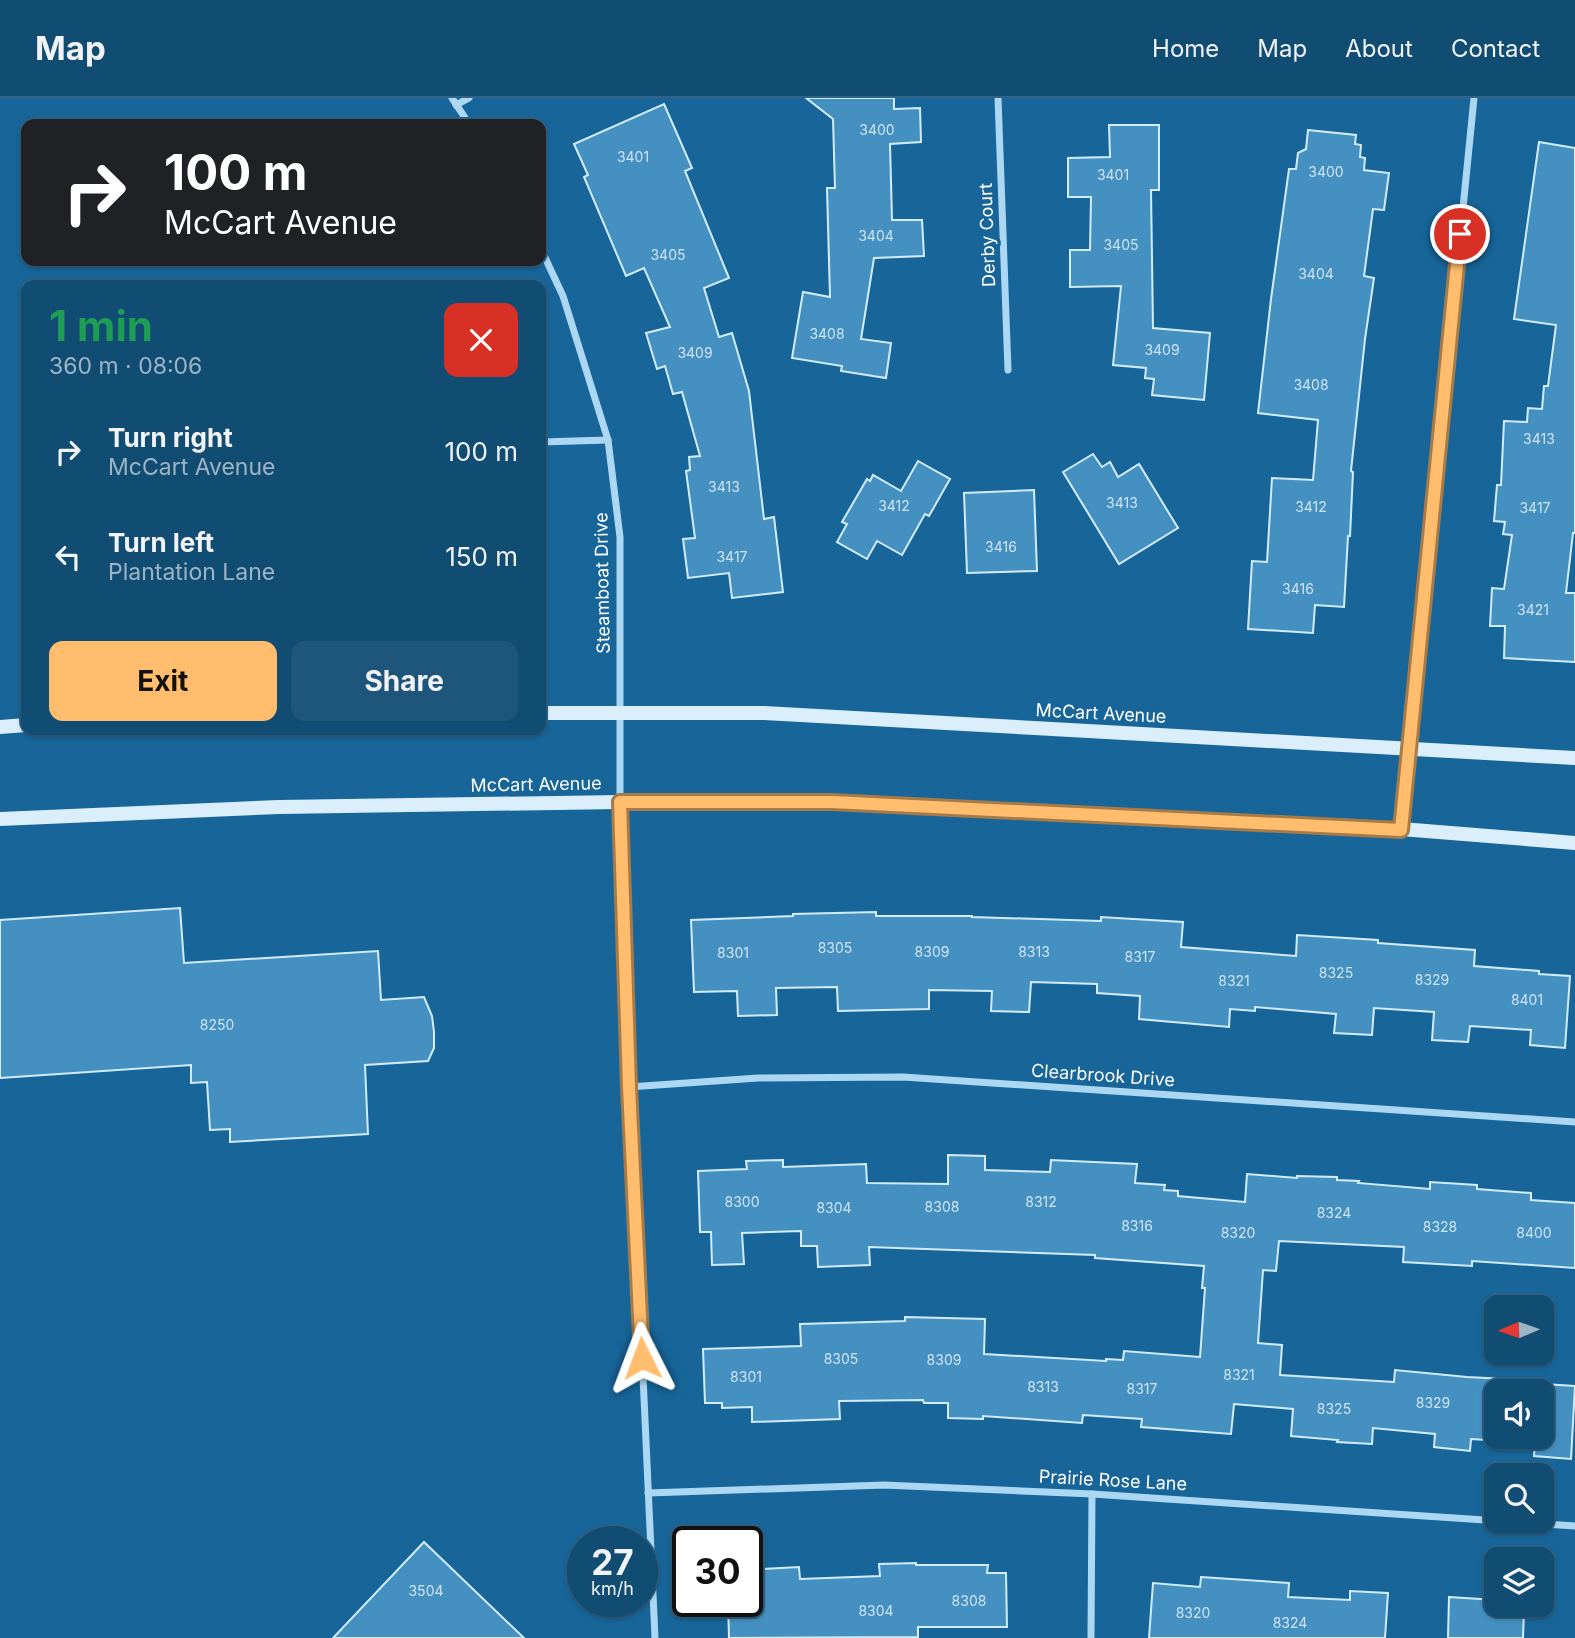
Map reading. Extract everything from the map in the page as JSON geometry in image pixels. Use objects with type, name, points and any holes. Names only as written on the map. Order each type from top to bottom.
[{"type":"main road","name":"McCart Avenue","points":[[546,713],[764,713],[1575,758]]},
{"type":"main road","points":[[0,726],[21,725]]},
{"type":"main road","name":"McCart Avenue","points":[[0,819],[279,807],[832,802],[1401,830],[1575,843]]},
{"type":"street","points":[[466,119],[454,101],[469,98]]},
{"type":"street","name":"Derby Court","points":[[998,98],[1008,370]]},
{"type":"street","points":[[1401,830],[1474,98]]},
{"type":"street","name":"Steamboat Drive","points":[[546,260],[563,296],[608,440],[620,537],[620,802],[629,1087],[655,1638]]},
{"type":"street","points":[[546,442],[608,440]]},
{"type":"street","name":"Clearbrook Drive","points":[[629,1087],[758,1078],[903,1077],[1575,1122]]},
{"type":"street","name":"Prairie Rose Lane","points":[[648,1493],[884,1485],[1092,1494],[1575,1526]]},
{"type":"street","points":[[1091,1638],[1092,1494]]},
{"type":"building","points":[[806,98],[894,98],[894,109],[920,108],[921,142],[890,144],[892,220],[922,220],[924,256],[874,258],[861,339],[891,343],[886,378],[841,371],[842,366],[792,358],[803,292],[830,297],[827,188],[835,188],[833,119]]},
{"type":"building","points":[[664,104],[692,168],[685,171],[729,278],[704,288],[719,337],[732,333],[749,391],[764,519],[774,517],[783,592],[732,598],[729,573],[688,578],[683,539],[695,538],[686,471],[690,470],[689,457],[700,456],[682,392],[673,394],[665,366],[657,369],[646,333],[670,327],[644,268],[626,276],[584,177],[588,175],[574,144]]},
{"type":"building","points":[[1109,125],[1159,125],[1159,190],[1151,190],[1153,328],[1210,333],[1204,400],[1152,395],[1154,379],[1145,378],[1146,368],[1113,365],[1121,286],[1070,287],[1070,250],[1090,250],[1091,197],[1068,197],[1068,158],[1110,157]]},
{"type":"building","points":[[1308,130],[1356,135],[1355,144],[1361,145],[1360,157],[1365,158],[1364,170],[1389,173],[1384,210],[1373,209],[1364,276],[1374,278],[1351,471],[1350,536],[1344,607],[1315,605],[1313,633],[1248,629],[1252,561],[1267,562],[1272,478],[1313,480],[1318,420],[1258,413],[1289,169],[1296,169],[1298,153],[1306,149]]},
{"type":"building","points":[[1539,142],[1575,148],[1575,533],[1566,593],[1575,593],[1575,662],[1504,658],[1505,626],[1490,626],[1492,588],[1504,589],[1512,535],[1503,534],[1505,522],[1494,521],[1497,485],[1501,485],[1504,421],[1527,422],[1528,408],[1542,409],[1544,386],[1548,386],[1556,325],[1514,319]]},
{"type":"building","points":[[1093,454],[1102,467],[1110,462],[1118,477],[1139,464],[1178,528],[1119,564],[1063,472]]},
{"type":"building","points":[[918,461],[950,479],[929,516],[925,514],[902,555],[877,541],[867,559],[837,542],[847,524],[842,522],[867,479],[870,481],[873,475],[901,491]]},
{"type":"building","points":[[1034,490],[1037,571],[967,573],[964,493]]},
{"type":"building","points":[[180,908],[184,963],[378,951],[381,1000],[424,997],[432,1016],[434,1032],[434,1048],[428,1061],[365,1065],[368,1134],[230,1142],[230,1129],[210,1130],[207,1082],[191,1083],[191,1065],[0,1078],[0,920]]},
{"type":"building","points":[[876,912],[876,916],[972,916],[1101,921],[1101,917],[1183,922],[1181,947],[1296,956],[1297,935],[1475,950],[1474,966],[1570,976],[1565,1048],[1530,1045],[1531,1030],[1470,1026],[1468,1042],[1432,1040],[1434,1012],[1374,1008],[1372,1035],[1334,1033],[1336,1014],[1255,1007],[1255,1011],[1230,1009],[1229,1027],[1139,1019],[1140,996],[1097,993],[1097,984],[1031,982],[1029,1012],[991,1011],[992,991],[929,990],[929,1009],[838,1011],[837,987],[776,988],[777,1015],[738,1016],[737,991],[694,992],[691,920]]},
{"type":"building","points":[[948,1155],[985,1156],[985,1170],[1050,1172],[1051,1160],[1137,1164],[1135,1183],[1165,1185],[1164,1190],[1178,1191],[1178,1196],[1245,1202],[1247,1174],[1297,1178],[1337,1177],[1337,1180],[1359,1181],[1358,1183],[1430,1189],[1430,1182],[1477,1185],[1477,1189],[1531,1193],[1531,1200],[1575,1203],[1575,1268],[1472,1261],[1472,1266],[1403,1262],[1404,1247],[1279,1241],[1276,1271],[1263,1270],[1258,1343],[1282,1345],[1280,1375],[1394,1382],[1395,1370],[1506,1379],[1484,1379],[1484,1440],[1471,1439],[1470,1451],[1434,1447],[1435,1434],[1373,1428],[1372,1444],[1291,1436],[1293,1409],[1234,1404],[1231,1434],[1141,1427],[1142,1419],[1083,1415],[1082,1423],[983,1416],[983,1419],[948,1418],[948,1403],[924,1403],[923,1400],[839,1401],[840,1419],[752,1422],[752,1407],[722,1408],[722,1403],[705,1403],[703,1349],[801,1346],[800,1324],[905,1321],[905,1317],[985,1319],[984,1354],[1106,1361],[1123,1360],[1124,1351],[1200,1357],[1204,1266],[1095,1258],[1095,1255],[869,1247],[870,1265],[818,1267],[817,1246],[801,1246],[801,1231],[742,1233],[744,1264],[712,1265],[711,1232],[700,1232],[698,1171],[747,1169],[746,1161],[783,1160],[783,1167],[866,1164],[867,1183],[948,1184]]},
{"type":"building","points":[[1554,1385],[1575,1386],[1571,1459],[1534,1456],[1535,1449],[1554,1449]]},
{"type":"building","points":[[424,1542],[524,1638],[333,1638]]},
{"type":"building","points":[[879,1564],[988,1565],[987,1573],[1006,1573],[1007,1627],[918,1627],[918,1637],[729,1638],[728,1617],[763,1617],[763,1569],[799,1567],[800,1579],[880,1576]]},
{"type":"building","points":[[1201,1577],[1289,1583],[1288,1597],[1350,1600],[1350,1591],[1388,1593],[1385,1638],[1149,1638],[1153,1583],[1200,1587]]},
{"type":"building","points":[[1449,1597],[1484,1599],[1484,1617],[1524,1617],[1523,1638],[1448,1638]]},
{"type":"route","points":[[642,1358],[629,1087],[620,802],[832,802],[1401,830],[1460,234]]}]
